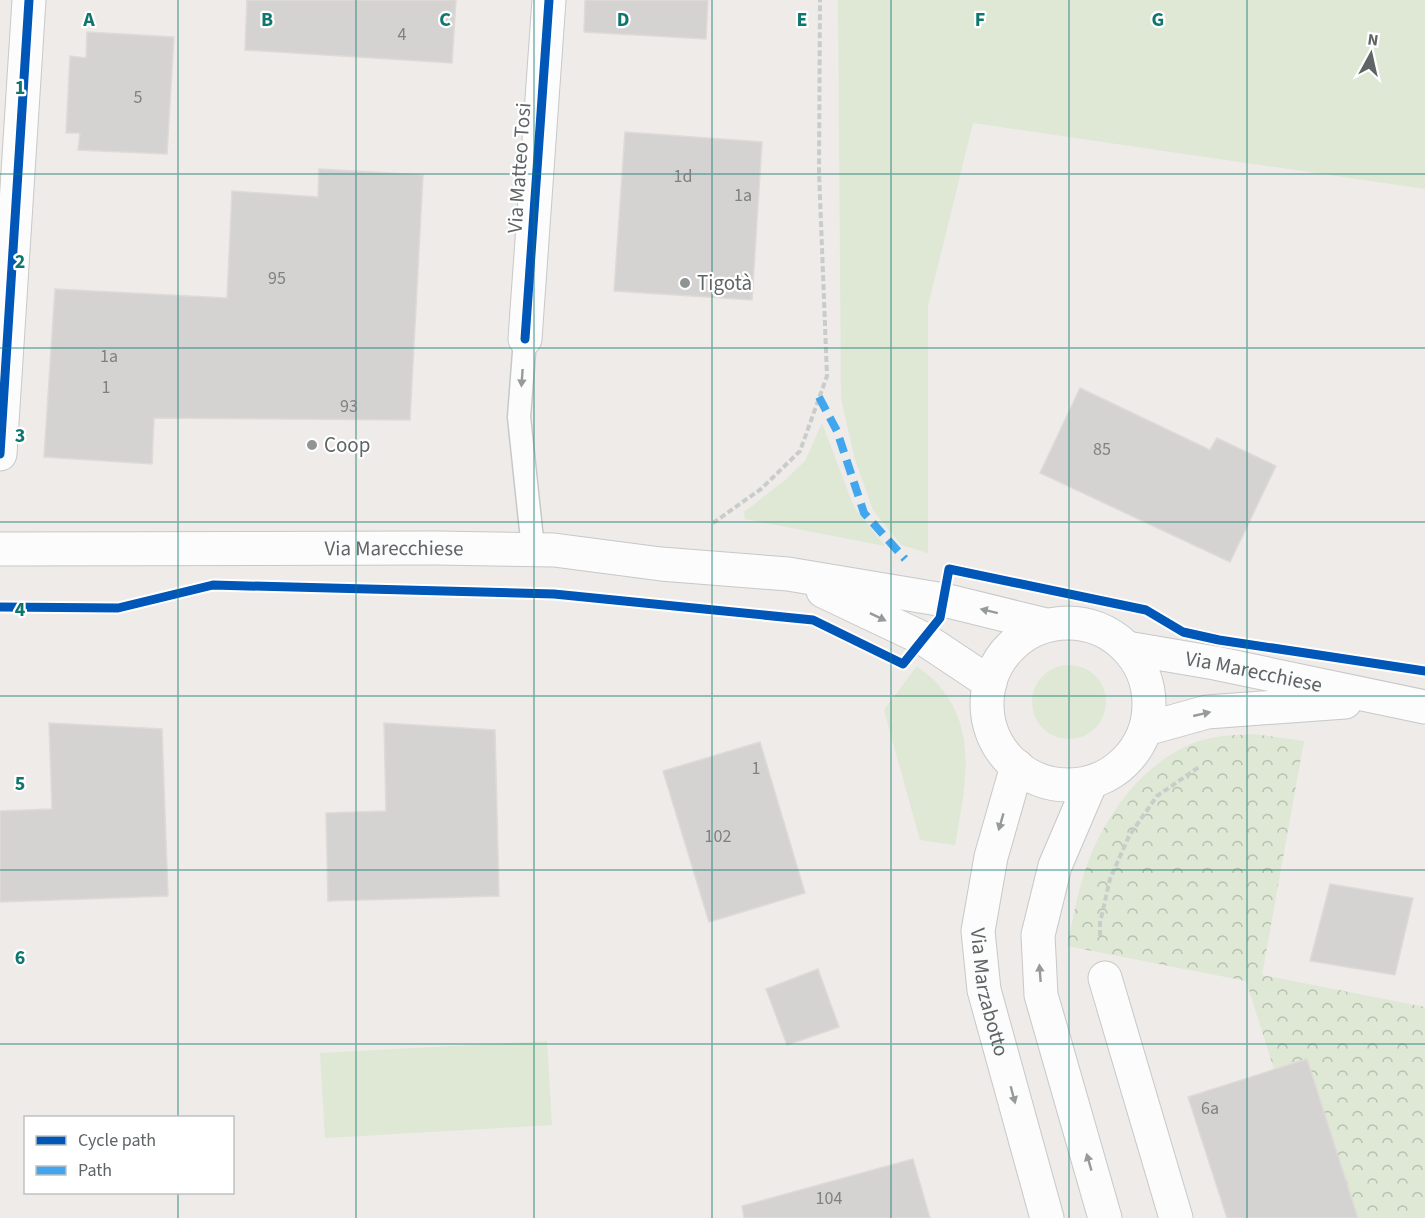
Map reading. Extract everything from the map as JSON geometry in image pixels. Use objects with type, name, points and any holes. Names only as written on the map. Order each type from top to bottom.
[{"type":"main road","points":[[0,454],[29,0]]},
{"type":"main road","name":"Via Matteo Tosi","points":[[525,339],[549,0]]},
{"type":"main road","name":"Via Marecchiese","points":[[0,549],[533,549],[662,564],[788,574],[944,600],[1046,625]]},
{"type":"main road","name":"Via Marecchiese","points":[[788,574],[924,639],[990,683]]},
{"type":"main road","points":[[1068,622],[1091,626],[1111,634],[1127,648],[1146,681],[1150,704],[1146,729],[1138,745],[1126,761],[1110,774],[1090,782],[1057,784],[1037,778],[1017,766],[1001,749],[992,731],[987,707],[990,683],[1000,659],[1013,643],[1046,625],[1068,622]]},
{"type":"main road","name":"Via Marecchiese","points":[[1127,648],[1215,663],[1425,707]]},
{"type":"main road","name":"Via Marecchiese","points":[[1146,729],[1208,712],[1381,699]]},
{"type":"main road","name":"Via Marzabotto","points":[[1017,766],[990,857],[978,931],[984,990],[1047,1218]]},
{"type":"main road","points":[[1090,782],[1055,867],[1038,935],[1041,994],[1105,1218]]},
{"type":"main road","points":[[1105,978],[1176,1218]]},
{"type":"lane","points":[[525,339],[519,417],[533,549]]},
{"type":"path","points":[[710,525],[761,489],[800,452],[827,376],[819,172],[820,0]]},
{"type":"path","points":[[1105,978],[1100,952],[1100,923],[1110,879],[1129,836],[1157,796],[1199,767]]},
{"type":"green space","points":[[838,0],[1425,0],[1425,189],[973,123],[928,306],[928,553],[901,545],[873,510],[855,460],[841,398]]},
{"type":"green space","points":[[822,423],[854,507],[885,546],[745,519],[744,512],[805,461]]},
{"type":"green space","points":[[1069,665],[1083,668],[1095,676],[1103,688],[1106,702],[1103,716],[1095,728],[1083,736],[1069,739],[1055,736],[1043,728],[1035,716],[1032,702],[1035,688],[1043,676],[1055,668]]},
{"type":"green space","points":[[917,666],[933,679],[953,706],[965,744],[965,784],[955,845],[920,840],[884,710]]},
{"type":"green space","points":[[1253,734],[1304,741],[1262,975],[1425,1007],[1425,1218],[1358,1218],[1307,1059],[1274,1069],[1246,981],[1067,946],[1087,863],[1112,815],[1139,781],[1155,766],[1191,744],[1216,737]]},
{"type":"green space","points":[[547,1041],[552,1125],[325,1138],[320,1053]]},
{"type":"building","points":[[247,0],[456,0],[452,63],[245,50]]},
{"type":"building","points":[[585,0],[708,0],[706,39],[584,32]]},
{"type":"building","points":[[87,32],[174,37],[167,154],[78,150],[80,133],[66,133],[70,56],[86,58]]},
{"type":"building","points":[[625,132],[762,142],[752,300],[614,291]]},
{"type":"building","points":[[319,169],[423,175],[410,420],[154,418],[152,464],[44,457],[55,289],[227,298],[232,191],[318,197]]},
{"type":"building","points":[[1080,388],[1210,450],[1217,438],[1276,466],[1230,562],[1040,473]]},
{"type":"building","points":[[49,723],[162,729],[168,896],[0,902],[0,811],[52,809]]},
{"type":"building","points":[[384,723],[495,730],[499,896],[328,901],[326,813],[386,811]]},
{"type":"building","points":[[760,742],[805,893],[709,922],[663,771]]},
{"type":"building","points":[[1330,884],[1413,898],[1395,975],[1310,961]]},
{"type":"building","points":[[818,969],[839,1027],[787,1045],[766,989]]},
{"type":"building","points":[[1307,1059],[1358,1218],[1227,1218],[1188,1097]]},
{"type":"building","points":[[913,1159],[930,1218],[744,1218],[742,1206]]},
{"type":"marked path","points":[[819,397],[837,431],[864,513],[905,559]]},
{"type":"cycle path","points":[[0,454],[29,0]]},
{"type":"cycle path","points":[[525,339],[549,0]]},
{"type":"cycle path","points":[[0,607],[118,608],[213,585],[554,594],[813,620],[903,664],[940,618],[949,569],[1146,610],[1183,632],[1219,640],[1425,671]]},
{"type":"place","name":"Tigotà","points":[[685,283]]},
{"type":"place","name":"Coop","points":[[312,445]]}]
